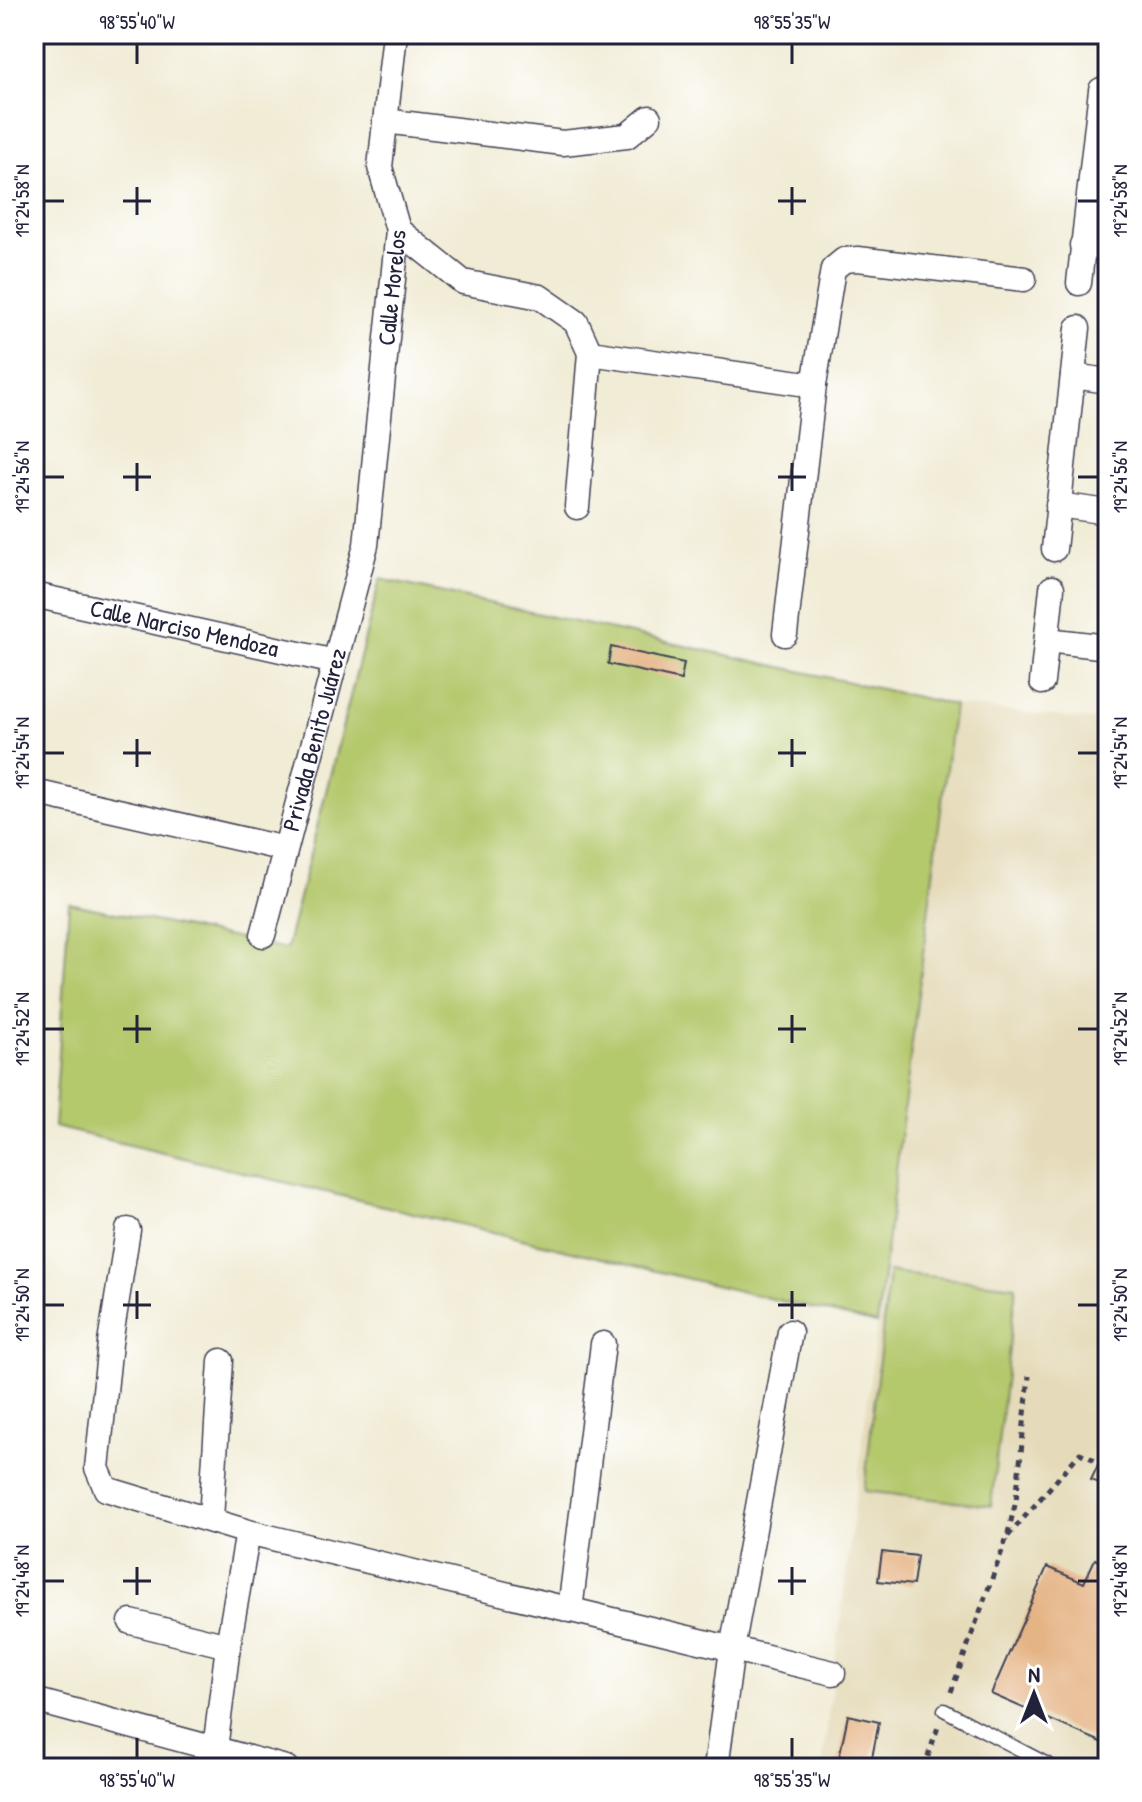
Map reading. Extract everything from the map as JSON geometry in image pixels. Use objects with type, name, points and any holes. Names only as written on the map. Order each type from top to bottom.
[{"type":"street","name":"Calle Morelos","points":[[366,545],[398,230],[380,167],[395,34]]},
{"type":"street","points":[[1079,283],[1082,245],[1103,122],[1101,90]]},
{"type":"street","points":[[385,121],[563,143],[627,136],[649,118]]},
{"type":"street","points":[[398,230],[463,282],[540,297],[576,322],[590,353],[577,507]]},
{"type":"street","points":[[1082,245],[1108,248]]},
{"type":"street","points":[[785,634],[814,385],[833,269],[844,260],[858,259],[1024,279]]},
{"type":"street","points":[[1054,549],[1078,328]]},
{"type":"street","points":[[590,353],[814,385]]},
{"type":"street","points":[[1073,376],[1108,381]]},
{"type":"street","points":[[1058,505],[1108,512]]},
{"type":"street","name":"Privada Benito Juárez","points":[[263,935],[366,545]]},
{"type":"street","points":[[1042,682],[1052,588]]},
{"type":"street","name":"Calle Narciso Mendoza","points":[[34,595],[335,662]]},
{"type":"street","points":[[1047,640],[1108,647]]},
{"type":"street","points":[[34,792],[285,849]]},
{"type":"street","points":[[128,1230],[110,1343],[97,1468],[106,1489],[248,1532],[833,1673]]},
{"type":"street","points":[[716,1768],[732,1649],[790,1332]]},
{"type":"street","points":[[570,1610],[603,1344]]},
{"type":"street","points":[[211,1519],[221,1361]]},
{"type":"street","points":[[215,1749],[228,1646],[248,1532]]},
{"type":"street","points":[[131,1622],[228,1646]]},
{"type":"street","points":[[34,1700],[286,1768]]},
{"type":"lane","points":[[944,1710],[1055,1768]]},
{"type":"path","points":[[924,1768],[1007,1537],[1016,1501],[1029,1376]]},
{"type":"path","points":[[1007,1537],[1080,1453],[1099,1462]]},
{"type":"shaded area","points":[[954,705],[1108,722],[1108,1768],[822,1768]]},
{"type":"green space","points":[[380,579],[954,705],[877,1324],[54,1127],[69,903],[286,949]]},
{"type":"green space","points":[[889,1272],[1016,1286],[991,1506],[864,1491]]},
{"type":"building","points":[[611,647],[684,663],[681,680],[608,664]]},
{"type":"building","points":[[1108,1443],[1108,1487],[1091,1480]]},
{"type":"building","points":[[882,1552],[917,1556],[913,1585],[878,1581]]},
{"type":"building","points":[[1095,1559],[1108,1564],[1108,1745],[991,1694],[1047,1567],[1084,1583]]},
{"type":"building","points":[[848,1715],[879,1722],[870,1768],[837,1768]]}]
